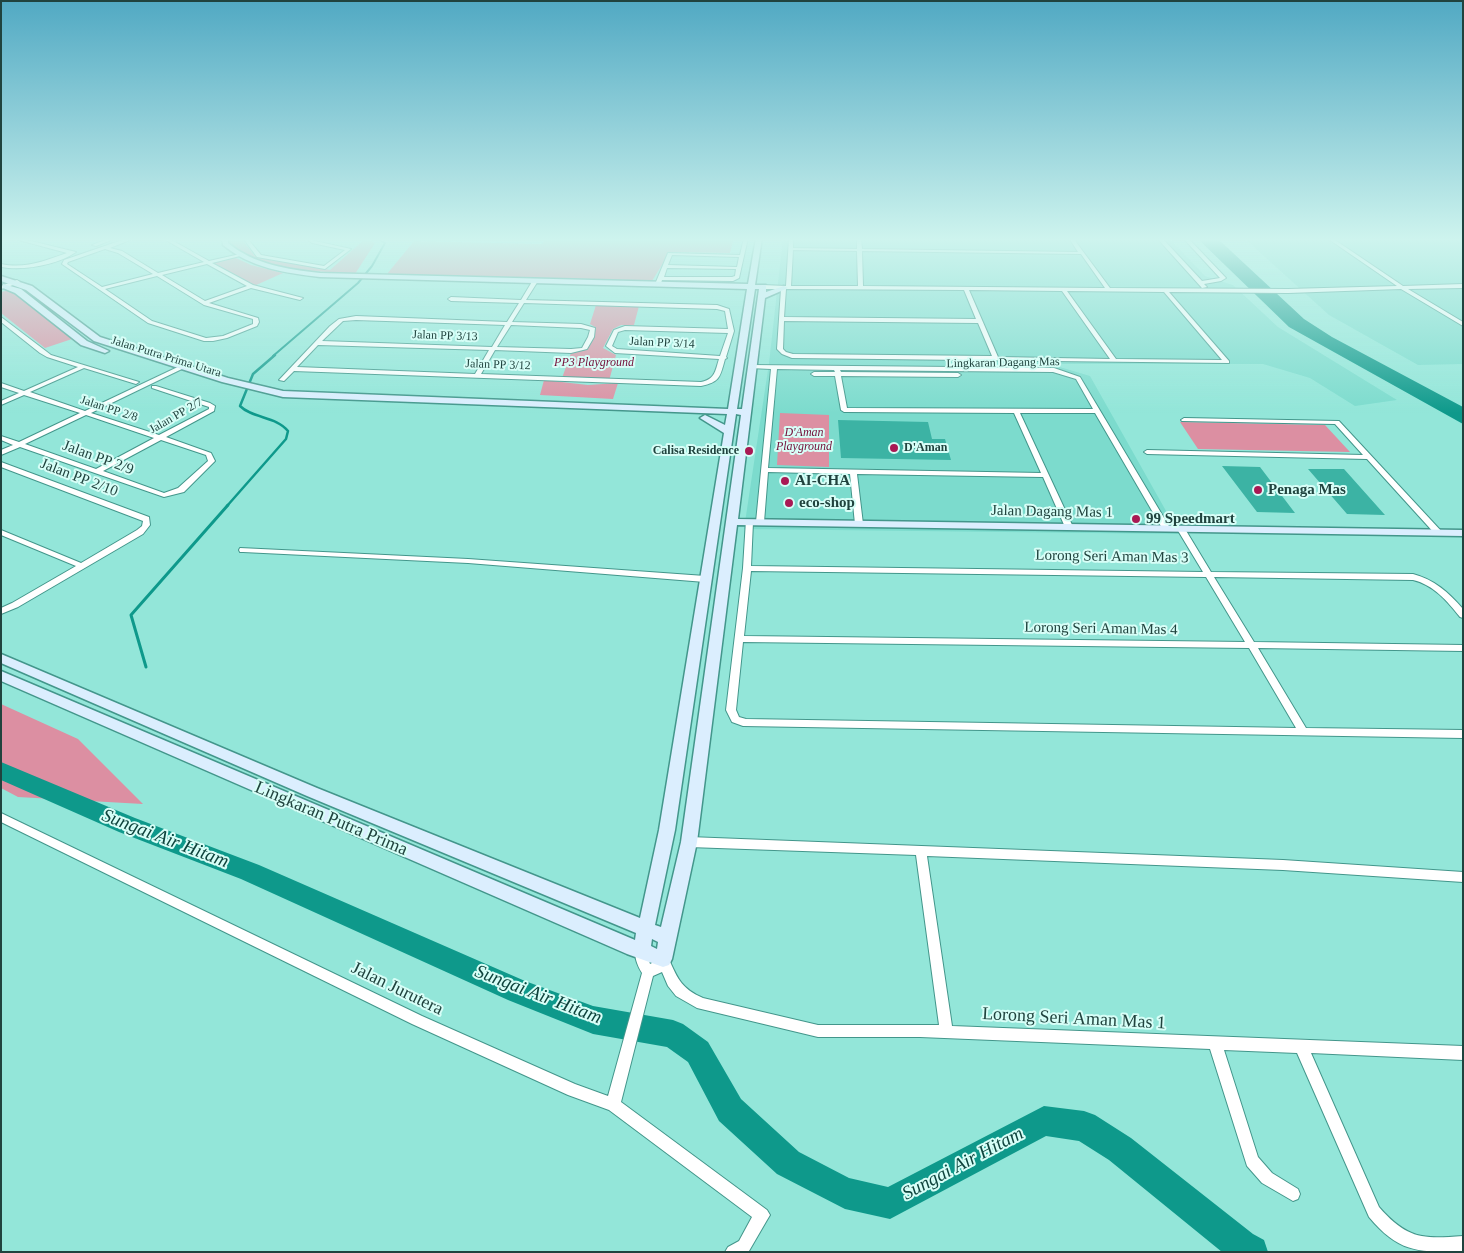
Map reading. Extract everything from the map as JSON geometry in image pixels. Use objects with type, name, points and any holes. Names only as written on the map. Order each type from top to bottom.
[{"type":"main road","name":"Jalan Putra Prima Utara","points":[[21,296],[84,343],[174,371],[224,384]]},
{"type":"main road","name":"Jalan Putra Prima Utara","points":[[40,296],[97,339],[184,366],[224,384]]},
{"type":"main road","points":[[641,951],[667,830],[732,401],[750,296]]},
{"type":"main road","points":[[663,959],[689,842],[762,297]]},
{"type":"main road","points":[[224,384],[292,402],[707,415],[729,421]]},
{"type":"main road","points":[[707,415],[732,401]]},
{"type":"main road","points":[[707,415],[714,422],[729,421],[746,416]]},
{"type":"main road","name":"Jalan Dagang Mas 1","points":[[731,522],[1463,533]]},
{"type":"main road","name":"Lingkaran Putra Prima","points":[[1,658],[322,796],[668,938]]},
{"type":"main road","name":"Lingkaran Putra Prima","points":[[1,676],[663,959]]},
{"type":"street","points":[[111,296],[150,322],[206,340],[224,338],[254,325],[256,322],[255,318],[204,303],[193,296]]},
{"type":"street","points":[[204,303],[222,296]]},
{"type":"street","points":[[294,296],[300,298]]},
{"type":"street","points":[[477,375],[526,296]]},
{"type":"street","points":[[785,296],[781,319],[780,349],[792,356],[1227,362],[1171,296]]},
{"type":"street","points":[[969,296],[995,358]]},
{"type":"street","points":[[1069,296],[1115,361]]},
{"type":"street","points":[[1417,296],[1463,324]]},
{"type":"street","points":[[451,299],[717,307],[727,310],[731,331],[724,358],[717,376],[712,382],[701,384]]},
{"type":"street","points":[[282,380],[332,327],[341,320],[356,318],[580,326]]},
{"type":"street","points":[[1,319],[42,352],[136,382]]},
{"type":"street","points":[[781,319],[980,321]]},
{"type":"street","name":"Jalan PP 3/13","points":[[318,343],[571,351],[584,349],[591,337],[592,329],[580,326]]},
{"type":"street","name":"Jalan PP 3/14","points":[[724,358],[615,351],[609,346],[616,331],[625,328],[731,331]]},
{"type":"street","points":[[1,403],[84,366]]},
{"type":"street","points":[[1,453],[184,366]]},
{"type":"street","name":"Jalan PP 3/12","points":[[294,369],[701,384]]},
{"type":"street","name":"Lingkaran Dagang Mas","points":[[752,370],[1066,374],[1078,378],[1098,412]]},
{"type":"street","points":[[773,371],[765,470],[747,568],[731,710],[734,718],[746,723],[1463,734]]},
{"type":"street","points":[[837,371],[844,410],[1098,412],[1166,528]]},
{"type":"street","name":"Jalan PP 2/8","points":[[1,385],[209,454],[212,461],[186,486]]},
{"type":"street","name":"Jalan PP 2/7","points":[[96,472],[212,410],[212,406],[208,404],[154,387]]},
{"type":"street","points":[[1016,411],[1069,527]]},
{"type":"street","points":[[1184,420],[1338,422],[1439,533]]},
{"type":"street","name":"Jalan PP 2/9","points":[[1,438],[159,495],[176,493],[186,486]]},
{"type":"street","points":[[1147,452],[1370,457]]},
{"type":"street","name":"Jalan PP 2/10","points":[[1,464],[146,518],[146,526],[140,532],[82,566]]},
{"type":"street","points":[[765,470],[1045,475]]},
{"type":"street","points":[[852,472],[859,524]]},
{"type":"street","points":[[1181,529],[1303,731]]},
{"type":"street","points":[[1,532],[82,566]]},
{"type":"street","points":[[243,550],[468,561],[705,579]]},
{"type":"street","points":[[1,611],[15,605],[82,566]]},
{"type":"street","name":"Lorong Seri Aman Mas 3","points":[[747,568],[1413,577],[1424,580],[1441,589],[1463,614]]},
{"type":"street","name":"Lorong Seri Aman Mas 4","points":[[739,639],[1463,648]]},
{"type":"street","name":"Jalan Jurutera","points":[[4,822],[417,1020],[573,1090],[613,1105],[762,1215],[744,1246],[733,1252]]},
{"type":"street","points":[[689,842],[1274,864],[1463,877]]},
{"type":"street","points":[[921,851],[946,1032]]},
{"type":"street","points":[[613,1105],[648,972],[643,963],[641,951]]},
{"type":"street","points":[[648,972],[658,968],[663,959]]},
{"type":"street","name":"Lorong Seri Aman Mas 1","points":[[663,959],[672,983],[688,998],[702,1004],[818,1030],[946,1032],[1463,1053]]},
{"type":"street","points":[[1215,1044],[1252,1161],[1267,1178],[1293,1194]]},
{"type":"street","points":[[1301,1047],[1374,1212],[1393,1232],[1415,1243],[1438,1246],[1463,1244]]},
{"type":"shaded area","points":[[776,296],[1245,296],[1278,327],[1397,400],[1355,406],[1310,378],[1263,364],[962,364],[1053,365],[1090,376],[1179,534],[744,529],[769,363]]},
{"type":"shaded area","points":[[1257,296],[1280,296],[1304,319],[1332,337],[1463,407],[1463,424],[1289,327]]},
{"type":"shaded area","points":[[1309,296],[1463,296],[1463,364],[1418,365],[1329,315]]},
{"type":"green space","points":[[1,296],[20,296],[72,339],[45,348],[1,313]]},
{"type":"green space","name":"PP3 Playground","points":[[596,305],[639,306],[634,325],[621,325],[613,329],[603,348],[616,355],[609,381],[562,378],[571,353],[585,349],[595,327],[590,324]]},
{"type":"green space","points":[[544,380],[588,385],[618,383],[613,399],[540,395]]},
{"type":"green space","name":"D'Aman Playground","points":[[780,413],[829,415],[829,467],[777,465]]},
{"type":"green space","points":[[1180,422],[1325,425],[1350,452],[1198,449]]},
{"type":"green space","points":[[1,704],[78,739],[143,804],[18,797],[1,788]]},
{"type":"building","name":"D'Aman","points":[[838,420],[928,422],[932,439],[945,439],[951,460],[841,458]]},
{"type":"building","name":"Penaga Mas","points":[[1222,466],[1260,467],[1295,513],[1257,512]]},
{"type":"building","name":"Penaga Mas","points":[[1308,469],[1344,469],[1385,515],[1347,514]]},
{"type":"waterway","points":[[273,356],[342,296]]},
{"type":"waterway","points":[[227,506],[286,439],[288,431],[283,426],[251,413],[240,406],[253,374],[275,355]]},
{"type":"waterway","points":[[146,667],[131,615],[228,505]]},
{"type":"waterway","name":"Sungai Air Hitam","points":[[1,770],[127,825],[250,872],[518,991],[593,1020],[673,1034],[698,1052],[730,1110],[788,1163],[845,1193],[890,1203],[1044,1121],[1084,1126],[1120,1149],[1241,1246],[1252,1252]]},
{"type":"place","name":"D'Aman","points":[[894,448]]},
{"type":"place","name":"Calisa Residence","points":[[749,451]]},
{"type":"place","name":"AI-CHA","points":[[785,481]]},
{"type":"place","name":"Penaga Mas","points":[[1258,490]]},
{"type":"place","name":"eco-shop","points":[[789,503]]},
{"type":"place","name":"99 Speedmart","points":[[1136,519]]}]
